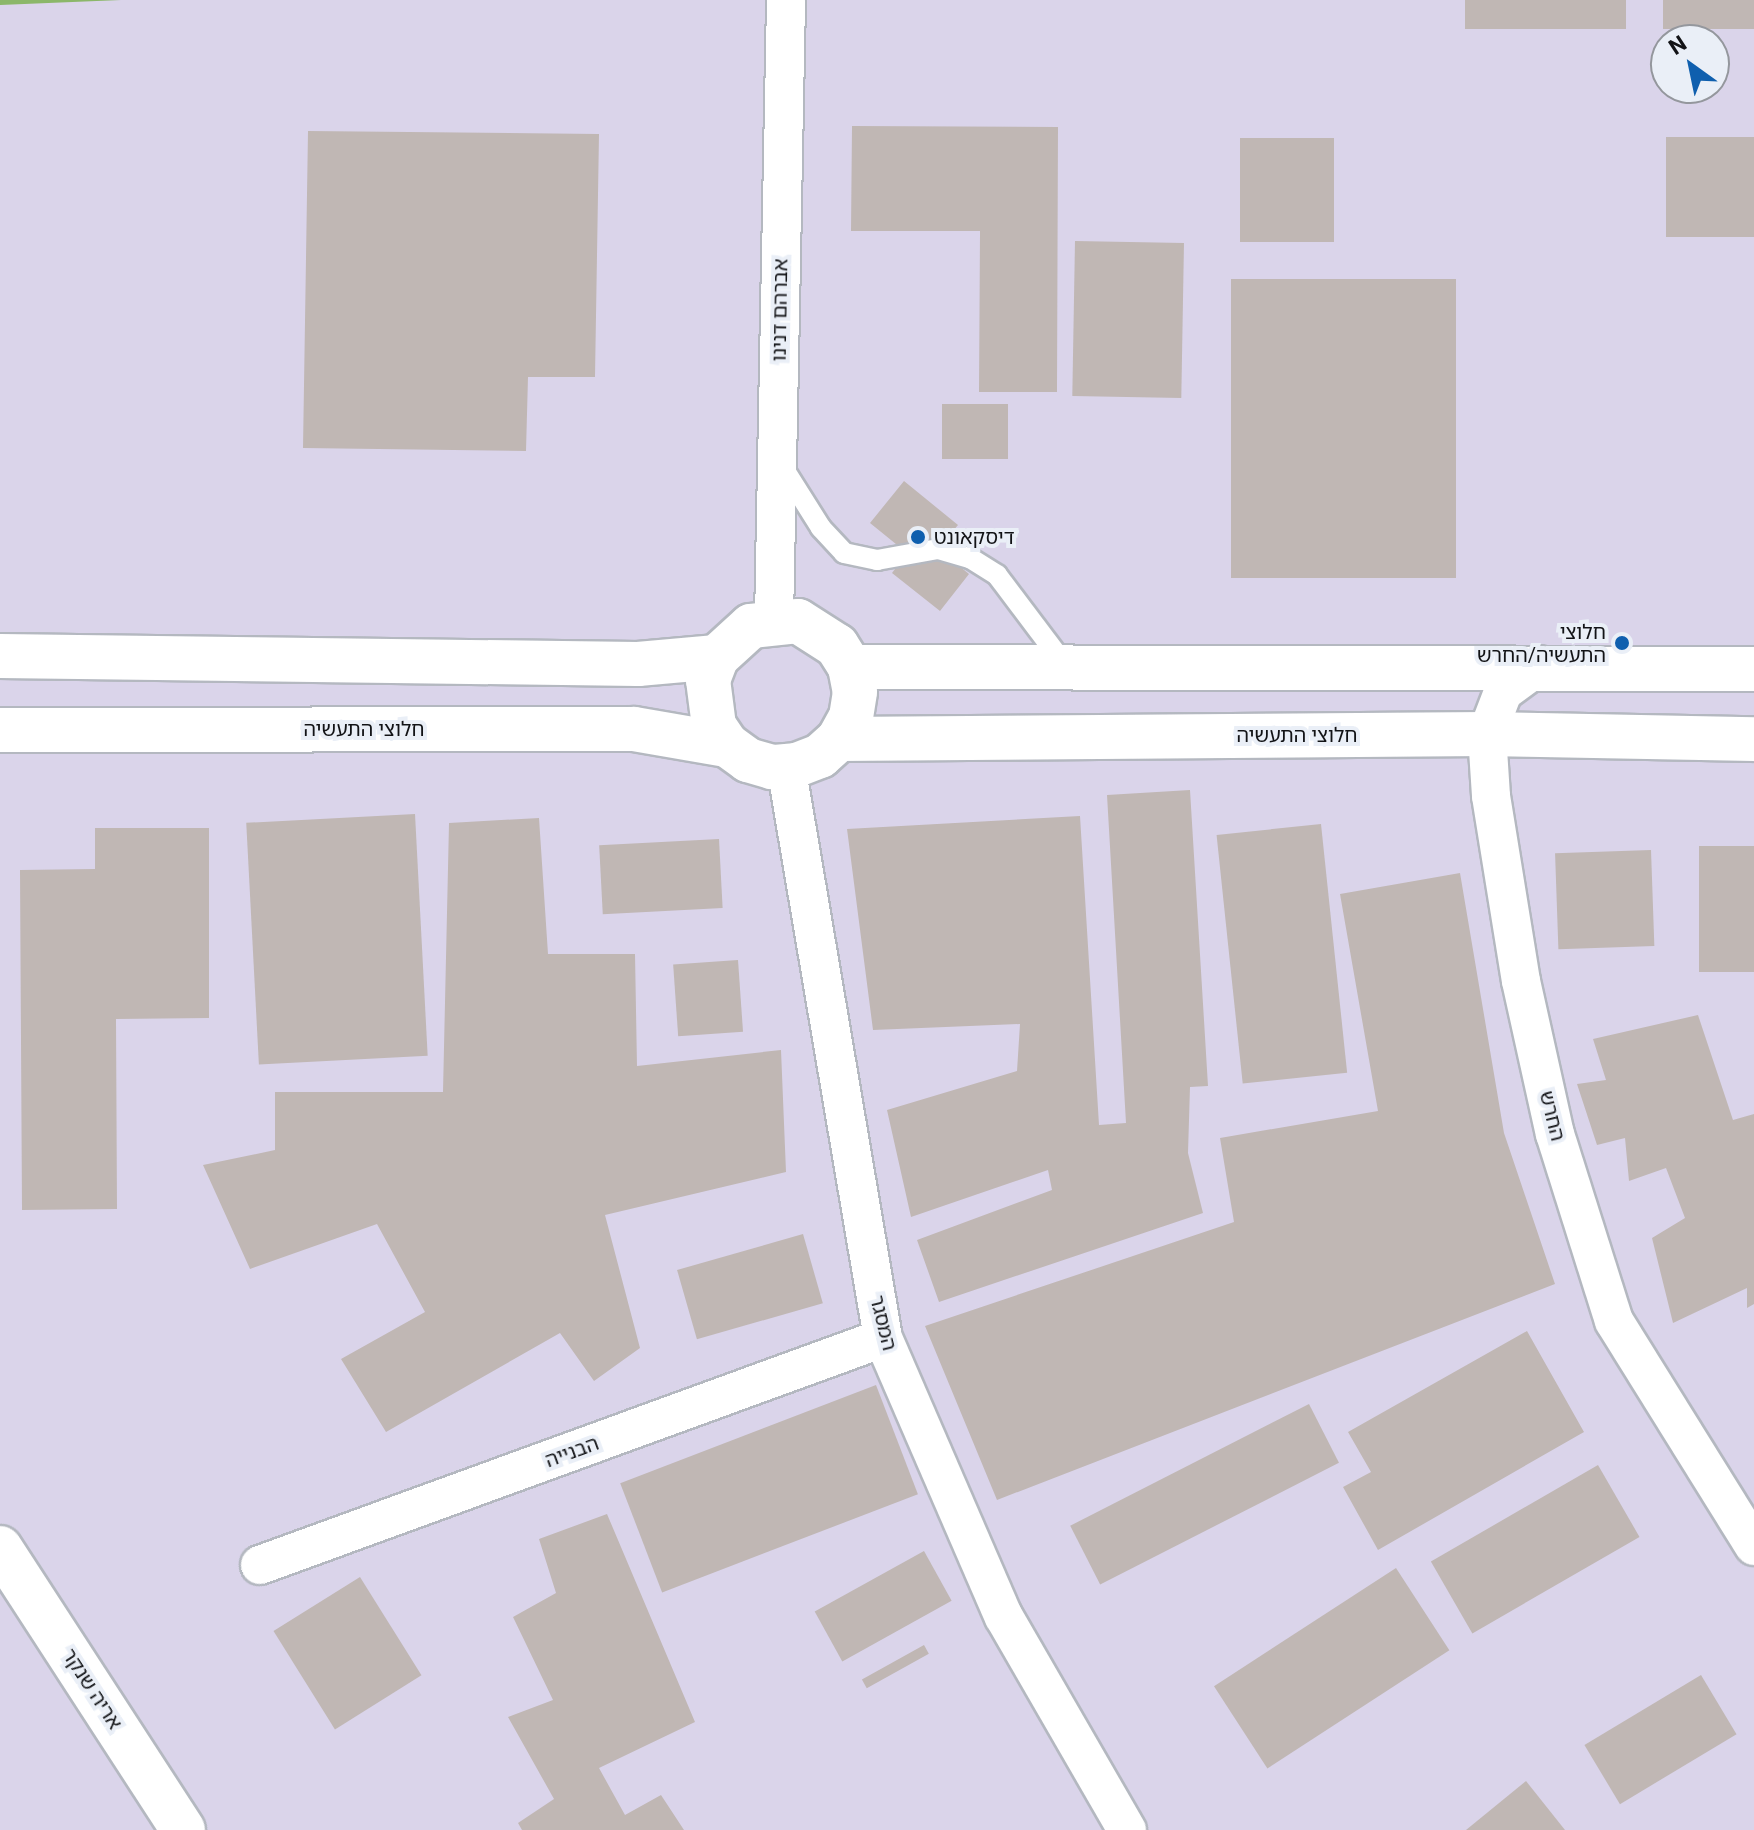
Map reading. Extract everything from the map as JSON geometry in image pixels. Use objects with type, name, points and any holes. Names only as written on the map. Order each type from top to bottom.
[{"type":"street","name":"אברהם דנינו","points":[[774,620],[786,0]]},
{"type":"street","points":[[727,745],[707,703],[708,680],[717,657],[751,626],[774,620],[820,630],[850,667],[855,692],[851,717],[839,739]]},
{"type":"street","points":[[0,656],[638,664],[717,657]]},
{"type":"street","points":[[850,667],[1540,665],[1754,669]]},
{"type":"street","name":"החרש","points":[[1540,665],[1503,692],[1487,734],[1491,796],[1521,981],[1555,1134],[1614,1321],[1754,1546]]},
{"type":"street","name":"חלוצי התעשיה","points":[[0,730],[634,729],[727,745],[748,760],[786,766],[820,756],[839,739],[1487,734],[1754,739]]},
{"type":"street","name":"המסגר","points":[[786,766],[883,1338],[1004,1617],[1127,1830]]},
{"type":"street","name":"הבנייה","points":[[260,1565],[883,1338]]},
{"type":"street","name":"אריה שנקר","points":[[0,1548],[183,1830]]},
{"type":"lane","points":[[778,459],[821,528],[844,553],[877,560],[938,549],[970,558],[997,575],[1064,664]]},
{"type":"shaded area","points":[[0,0],[1754,0],[1754,1830],[0,1830]]},
{"type":"green space","points":[[0,0],[121,0],[0,5]]},
{"type":"building","points":[[1465,0],[1626,0],[1626,29],[1465,29]]},
{"type":"building","points":[[1663,0],[1754,0],[1754,29],[1730,29],[1730,24],[1663,24]]},
{"type":"building","points":[[852,126],[1058,127],[1057,392],[979,392],[980,231],[851,231]]},
{"type":"building","points":[[308,131],[599,134],[595,377],[528,377],[526,451],[303,448]]},
{"type":"building","points":[[1666,137],[1754,137],[1754,237],[1666,237]]},
{"type":"building","points":[[1240,138],[1334,138],[1334,242],[1240,242]]},
{"type":"building","points":[[1075,241],[1184,243],[1181,398],[1072,396]]},
{"type":"building","points":[[1231,279],[1456,279],[1456,578],[1231,578]]},
{"type":"building","points":[[942,404],[1008,404],[1008,459],[942,459]]},
{"type":"building","name":"דיסקאונט","points":[[904,481],[958,525],[938,549],[969,574],[940,611],[892,573],[907,553],[870,523]]},
{"type":"building","points":[[1190,790],[1208,1086],[1190,1087],[1188,1153],[1203,1213],[939,1302],[917,1240],[1052,1190],[1048,1170],[911,1217],[887,1110],[1017,1071],[1020,1024],[873,1030],[847,829],[1080,816],[1099,1125],[1126,1123],[1107,795]]},
{"type":"building","points":[[415,814],[428,1056],[259,1065],[246,823]]},
{"type":"building","points":[[539,818],[548,954],[635,954],[637,1066],[781,1050],[786,1172],[605,1215],[640,1348],[594,1381],[560,1333],[386,1432],[341,1359],[425,1312],[377,1224],[250,1269],[203,1165],[275,1150],[275,1092],[443,1092],[449,823]]},
{"type":"building","points":[[1321,824],[1347,1073],[1243,1084],[1217,835]]},
{"type":"building","points":[[95,828],[209,828],[209,1018],[116,1019],[117,1209],[22,1210],[20,870],[95,869]]},
{"type":"building","points":[[719,839],[723,908],[603,914],[599,845]]},
{"type":"building","points":[[1699,846],[1754,846],[1754,972],[1699,972]]},
{"type":"building","points":[[1651,850],[1654,946],[1558,949],[1555,853]]},
{"type":"building","points":[[1460,873],[1504,1133],[1555,1284],[997,1500],[925,1326],[1234,1222],[1220,1138],[1378,1111],[1340,894]]},
{"type":"building","points":[[738,960],[743,1032],[678,1036],[673,965]]},
{"type":"building","points":[[1698,1015],[1733,1120],[1754,1114],[1754,1304],[1747,1308],[1747,1288],[1673,1323],[1652,1238],[1685,1218],[1666,1168],[1629,1181],[1625,1138],[1597,1145],[1577,1084],[1606,1080],[1593,1039]]},
{"type":"building","points":[[803,1234],[823,1303],[697,1339],[677,1270]]},
{"type":"building","points":[[1527,1331],[1584,1432],[1378,1550],[1343,1487],[1371,1472],[1348,1432]]},
{"type":"building","points":[[876,1385],[918,1494],[662,1592],[620,1483]]},
{"type":"building","points":[[1309,1404],[1339,1463],[1100,1584],[1070,1526]]},
{"type":"building","points":[[1598,1465],[1640,1537],[1472,1633],[1431,1562]]},
{"type":"building","points":[[607,1514],[695,1722],[599,1768],[625,1815],[661,1795],[684,1830],[522,1830],[518,1823],[554,1799],[508,1717],[553,1700],[513,1617],[556,1593],[539,1539]]},
{"type":"building","points":[[924,1551],[952,1601],[842,1661],[815,1612]]},
{"type":"building","points":[[1396,1568],[1449,1650],[1267,1768],[1214,1686]]},
{"type":"building","points":[[360,1577],[421,1675],[335,1729],[273,1631]]},
{"type":"building","points":[[924,1645],[929,1654],[867,1688],[862,1679]]},
{"type":"building","points":[[1701,1675],[1737,1734],[1620,1804],[1584,1745]]},
{"type":"building","points":[[1526,1781],[1565,1830],[1466,1830]]},
{"type":"place","name":"דיסקאונט","points":[[918,537]]},
{"type":"place","name":"חלוצי התעשיה/החרש","points":[[1622,643]]}]
